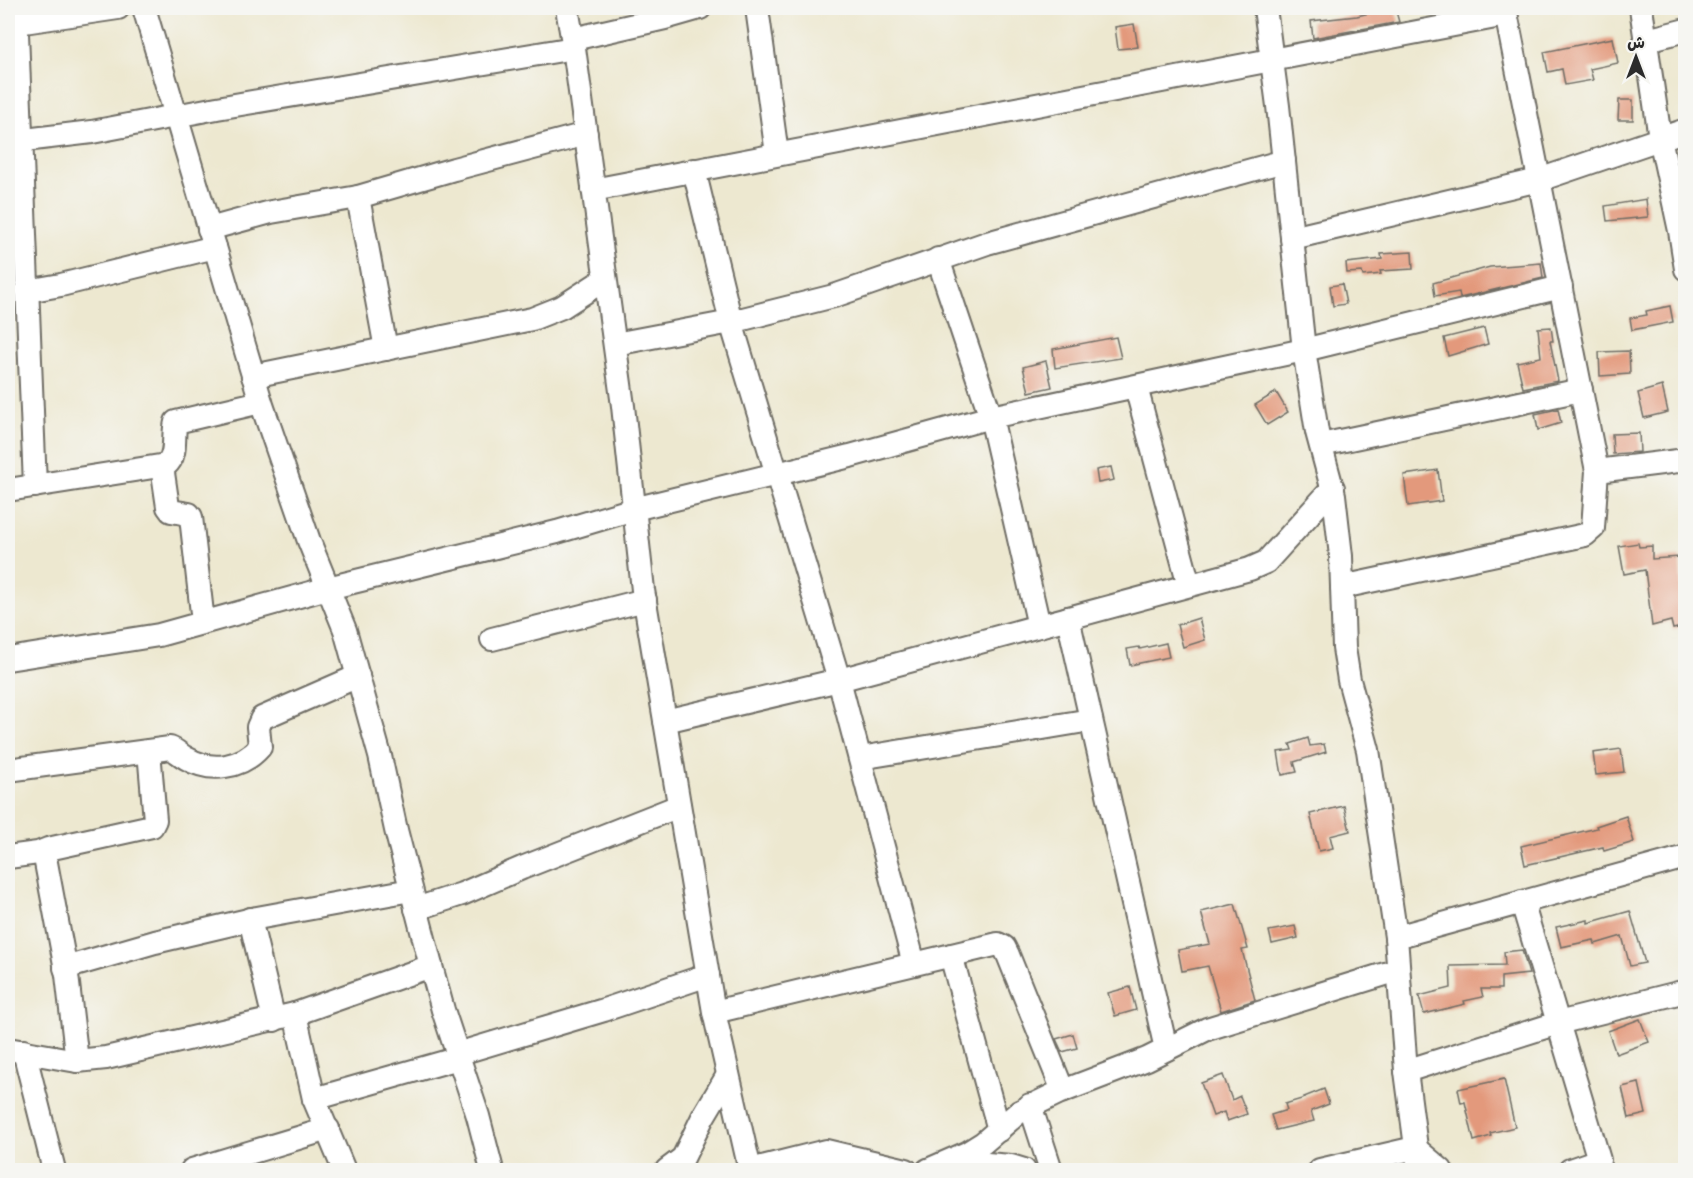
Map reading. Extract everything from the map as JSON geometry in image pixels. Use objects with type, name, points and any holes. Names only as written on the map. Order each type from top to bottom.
[{"type":"street","points":[[35,486],[27,291],[14,142],[16,15],[118,8]]},
{"type":"street","points":[[144,8],[261,402],[309,541],[345,630],[380,756],[413,900],[492,1170]]},
{"type":"street","points":[[567,8],[615,344],[645,600],[714,1012],[750,1170],[826,1151],[906,1170]]},
{"type":"street","points":[[14,142],[92,132],[178,117],[573,43],[700,8]]},
{"type":"street","points":[[757,8],[777,154]]},
{"type":"street","points":[[1265,8],[1304,350],[1321,445],[1333,488],[1341,556],[1346,661],[1368,750],[1396,937],[1406,1071],[1417,1159]]},
{"type":"street","points":[[1641,8],[1660,138],[1686,269]]},
{"type":"street","points":[[594,190],[1272,61],[1506,11],[1597,471],[1594,522],[1590,532],[1585,535],[1342,587]]},
{"type":"street","points":[[1647,40],[1686,30]]},
{"type":"street","points":[[1292,238],[1539,180],[1686,130]]},
{"type":"street","points":[[27,291],[61,285],[212,238],[271,212],[358,197],[586,134]]},
{"type":"street","points":[[615,344],[731,322],[834,296],[987,243],[1284,161]]},
{"type":"street","points":[[694,170],[731,322],[839,680],[914,964]]},
{"type":"street","points":[[358,197],[386,349]]},
{"type":"street","points":[[938,259],[991,417],[1039,626]]},
{"type":"street","points":[[253,376],[532,319],[562,306],[605,279]]},
{"type":"street","points":[[8,659],[159,634],[328,588],[557,532],[634,509],[850,456],[991,417],[1304,350],[1561,287]]},
{"type":"street","points":[[1136,387],[1189,585]]},
{"type":"street","points":[[1321,445],[1581,390]]},
{"type":"street","points":[[8,490],[162,466],[171,461],[173,455],[176,422],[261,402]]},
{"type":"street","points":[[1597,471],[1686,460]]},
{"type":"street","points":[[162,466],[168,507],[171,511],[189,514],[191,517],[203,622]]},
{"type":"street","points":[[665,721],[839,680],[1250,569],[1266,562],[1333,488]]},
{"type":"street","points":[[492,639],[645,600]]},
{"type":"street","points":[[1068,618],[1166,1049]]},
{"type":"street","points":[[8,770],[170,748],[186,758],[214,767],[237,765],[252,756],[260,747],[258,727],[262,718],[358,676]]},
{"type":"street","points":[[860,758],[1091,720]]},
{"type":"street","points":[[8,857],[44,852],[48,849],[152,826],[155,820],[148,751]]},
{"type":"street","points":[[65,968],[154,942],[250,919],[462,894],[679,806]]},
{"type":"street","points":[[44,852],[65,968],[77,1061]]},
{"type":"street","points":[[1396,937],[1686,857]]},
{"type":"street","points":[[1522,903],[1599,1160],[1570,1170]]},
{"type":"street","points":[[250,919],[314,1099],[344,1170]]},
{"type":"street","points":[[714,1012],[998,944],[1004,947],[1063,1091]]},
{"type":"street","points":[[951,955],[999,1130]]},
{"type":"street","points":[[54,1170],[16,1050],[77,1061],[106,1058],[284,1017],[431,966]]},
{"type":"street","points":[[928,1170],[951,1161],[983,1143],[1030,1105],[1147,1059],[1207,1029],[1398,970]]},
{"type":"street","points":[[314,1099],[458,1056],[708,975]]},
{"type":"street","points":[[1406,1071],[1558,1023],[1686,991]]},
{"type":"street","points":[[667,1170],[683,1158],[703,1116],[728,1075]]},
{"type":"street","points":[[1030,1105],[1052,1170]]},
{"type":"street","points":[[192,1170],[328,1129]]},
{"type":"street","points":[[1320,1170],[1417,1159],[1441,1170]]},
{"type":"street","points":[[951,1161],[1011,1166],[1024,1170]]},
{"type":"building","points":[[1395,8],[1399,22],[1313,38],[1311,21],[1357,16]]},
{"type":"building","points":[[1134,24],[1138,47],[1118,49],[1115,27]]},
{"type":"building","points":[[1613,38],[1618,63],[1590,69],[1593,80],[1565,85],[1562,69],[1548,72],[1544,52]]},
{"type":"building","points":[[1619,100],[1633,100],[1633,120],[1618,120]]},
{"type":"building","points":[[1646,199],[1648,217],[1607,221],[1605,206]]},
{"type":"building","points":[[1412,252],[1413,269],[1380,271],[1381,274],[1363,276],[1362,272],[1347,273],[1346,263],[1382,259],[1381,254]]},
{"type":"building","points":[[1541,263],[1543,278],[1460,298],[1459,292],[1435,296],[1433,283],[1490,267]]},
{"type":"building","points":[[1342,284],[1346,304],[1333,306],[1330,286]]},
{"type":"building","points":[[1670,306],[1673,322],[1632,330],[1630,318],[1647,315],[1646,311]]},
{"type":"building","points":[[1551,327],[1553,341],[1550,341],[1558,381],[1523,388],[1517,362],[1541,357],[1538,328]]},
{"type":"building","points":[[1484,328],[1488,344],[1448,356],[1444,338]]},
{"type":"building","points":[[1116,337],[1121,358],[1055,368],[1053,349]]},
{"type":"building","points":[[1629,351],[1630,374],[1600,376],[1599,352]]},
{"type":"building","points":[[1046,361],[1052,387],[1029,392],[1023,367]]},
{"type":"building","points":[[1662,386],[1668,412],[1644,418],[1638,393]]},
{"type":"building","points":[[1276,392],[1288,412],[1267,425],[1255,405]]},
{"type":"building","points":[[1558,409],[1561,423],[1538,430],[1535,414]]},
{"type":"building","points":[[1639,433],[1640,452],[1613,454],[1612,434]]},
{"type":"building","points":[[1111,467],[1114,480],[1098,483],[1096,470]]},
{"type":"building","points":[[1438,470],[1442,501],[1408,506],[1404,475]]},
{"type":"building","points":[[1638,543],[1639,547],[1652,546],[1652,559],[1680,557],[1682,597],[1686,597],[1686,626],[1673,629],[1671,621],[1652,626],[1645,570],[1624,574],[1619,546]]},
{"type":"building","points":[[1199,618],[1205,640],[1183,647],[1177,625]]},
{"type":"building","points":[[1166,643],[1169,657],[1130,665],[1127,649],[1139,647],[1140,649]]},
{"type":"building","points":[[1308,738],[1310,746],[1324,744],[1326,752],[1294,762],[1297,772],[1282,775],[1278,752],[1292,750],[1290,744]]},
{"type":"building","points":[[1621,749],[1624,772],[1596,775],[1593,753]]},
{"type":"building","points":[[1344,806],[1350,831],[1330,836],[1333,848],[1319,851],[1310,814]]},
{"type":"building","points":[[1626,816],[1634,842],[1604,851],[1603,847],[1525,865],[1521,846],[1597,828],[1596,826]]},
{"type":"building","points":[[1235,904],[1248,949],[1242,950],[1255,1000],[1221,1011],[1208,966],[1182,971],[1178,950],[1210,944],[1201,912]]},
{"type":"building","points":[[1630,911],[1645,963],[1630,966],[1622,936],[1595,944],[1594,940],[1561,947],[1556,927],[1588,920],[1588,923]]},
{"type":"building","points":[[1295,926],[1298,938],[1272,944],[1269,931]]},
{"type":"building","points":[[1522,950],[1529,974],[1501,977],[1501,989],[1481,989],[1483,997],[1424,1014],[1419,996],[1451,988],[1450,966],[1505,965],[1504,952]]},
{"type":"building","points":[[1130,987],[1136,1010],[1115,1016],[1108,993]]},
{"type":"building","points":[[1640,1019],[1649,1042],[1616,1054],[1608,1031]]},
{"type":"building","points":[[1073,1034],[1077,1048],[1062,1052],[1056,1039]]},
{"type":"building","points":[[1223,1075],[1232,1100],[1240,1096],[1247,1114],[1227,1121],[1224,1112],[1213,1116],[1201,1083]]},
{"type":"building","points":[[1504,1079],[1515,1127],[1490,1133],[1491,1136],[1474,1141],[1465,1102],[1461,1103],[1458,1089]]},
{"type":"building","points":[[1639,1083],[1646,1114],[1629,1118],[1622,1087]]},
{"type":"building","points":[[1324,1089],[1329,1104],[1311,1111],[1314,1121],[1276,1130],[1271,1115],[1287,1110],[1285,1104]]}]
